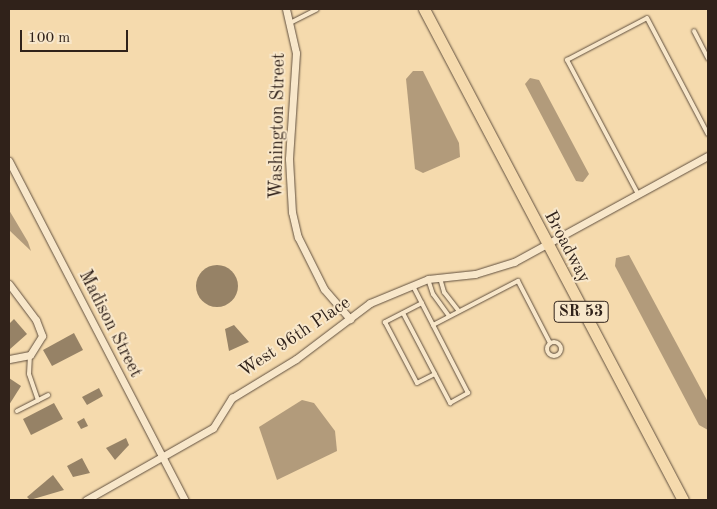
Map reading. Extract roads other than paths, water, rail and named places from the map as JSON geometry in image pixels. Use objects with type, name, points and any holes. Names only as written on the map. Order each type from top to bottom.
[{"type":"main road","name":"Broadway","points":[[424,9],[546,246],[682,500]]},
{"type":"street","name":"Washington Street","points":[[286,9],[296,53],[289,160],[292,212],[298,237],[324,290],[350,319]]},
{"type":"street","name":"West 96th Place","points":[[86,500],[163,459],[213,428],[232,398],[350,319],[370,303],[428,279],[514,262],[708,156]]},
{"type":"street","name":"Madison Street","points":[[9,161],[185,500]]},
{"type":"street","points":[[9,284],[36,320],[42,336],[30,355],[9,359]]},
{"type":"lane","points":[[290,23],[317,9]]},
{"type":"lane","points":[[638,195],[567,60],[648,18],[708,134]]},
{"type":"lane","points":[[694,31],[708,59]]},
{"type":"lane","points":[[440,278],[444,292],[459,311]]},
{"type":"lane","points":[[428,279],[433,294],[449,316]]},
{"type":"lane","points":[[433,324],[518,281],[550,343]]},
{"type":"lane","points":[[403,313],[450,403],[468,393],[412,284]]},
{"type":"lane","points":[[422,303],[386,322],[417,383],[435,374]]},
{"type":"lane","points":[[30,355],[29,374],[38,400]]},
{"type":"lane","points":[[17,411],[48,395]]}]
